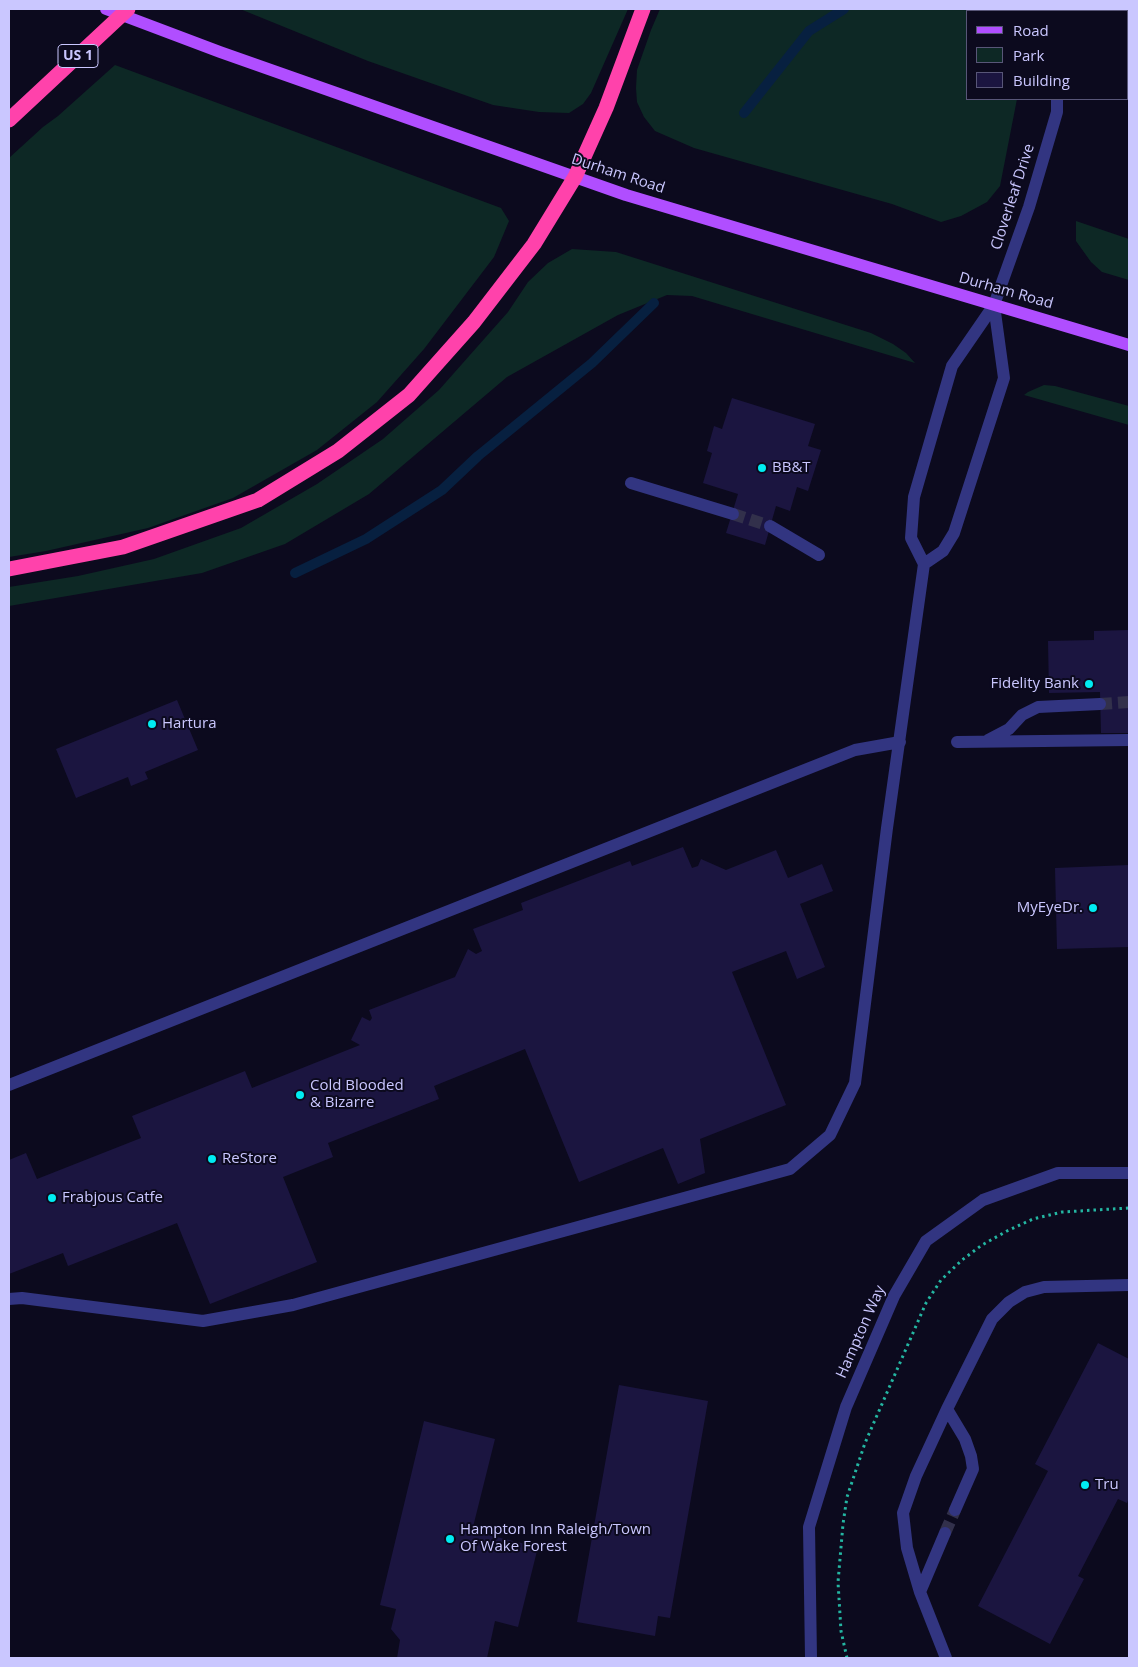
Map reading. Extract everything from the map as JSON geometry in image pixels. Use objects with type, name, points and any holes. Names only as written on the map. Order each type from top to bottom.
[{"type":"highway","name":"US 1","points":[[9,120],[128,9]]},
{"type":"highway","points":[[9,570],[122,547],[258,500],[338,451],[409,395],[474,322],[534,244],[575,177],[606,108],[643,9]]},
{"type":"main road","name":"Durham Road","points":[[106,9],[220,52],[626,195],[1129,344]]},
{"type":"street","name":"Cloverleaf Drive","points":[[994,305],[1028,208],[1057,112],[1057,100]]},
{"type":"street","points":[[9,1299],[22,1298],[203,1321],[293,1305],[790,1170],[830,1135],[855,1083],[887,828],[924,564],[912,538],[914,497],[952,366],[994,305]]},
{"type":"street","points":[[924,564],[943,551],[954,533],[1004,378],[994,305]]},
{"type":"street","points":[[631,483],[732,514]]},
{"type":"street","points":[[770,526],[819,555]]},
{"type":"street","points":[[984,742],[1002,734],[1022,715],[1038,707],[1100,704]]},
{"type":"street","points":[[958,742],[1129,740]]},
{"type":"street","points":[[9,1085],[855,750],[900,742]]},
{"type":"street","name":"Hampton Way","points":[[811,1658],[809,1526],[846,1407],[894,1296],[926,1241],[983,1200],[1058,1173],[1129,1173]]},
{"type":"street","points":[[946,1658],[920,1592],[906,1548],[903,1513],[916,1476],[947,1409],[992,1319],[1009,1302],[1026,1292],[1044,1287],[1129,1285]]},
{"type":"street","points":[[947,1409],[971,1456],[973,1469],[955,1510]]},
{"type":"street","points":[[920,1592],[945,1534]]},
{"type":"path","points":[[847,1658],[841,1631],[838,1582],[847,1497],[865,1443],[926,1303],[941,1280],[962,1260],[982,1245],[1033,1219],[1062,1212],[1129,1208]]},
{"type":"green space","points":[[240,9],[628,9],[591,93],[583,104],[569,113],[539,112],[493,105],[368,61]]},
{"type":"green space","points":[[660,9],[1023,9],[966,10],[966,100],[1017,100],[1000,186],[987,202],[961,216],[941,222],[892,204],[694,148],[655,131],[644,117],[637,102],[636,88],[637,70]]},
{"type":"green space","points":[[115,65],[501,208],[509,221],[494,257],[424,349],[377,402],[317,450],[233,498],[148,528],[46,551],[9,557],[9,158]]},
{"type":"green space","points":[[1076,221],[1129,239],[1129,280],[1102,272],[1091,262],[1076,241]]},
{"type":"green space","points":[[572,249],[616,252],[871,333],[893,344],[906,353],[915,363],[692,296],[667,295],[618,315],[507,377],[369,494],[285,544],[202,573],[9,606],[9,587],[78,576],[154,559],[241,528],[317,484],[383,439],[439,390],[508,312],[528,282],[548,263]]},
{"type":"green space","points":[[1044,385],[1055,386],[1129,406],[1129,425],[1024,395]]},
{"type":"building","name":"BB&T","points":[[732,398],[815,424],[808,446],[821,450],[808,491],[797,487],[790,511],[776,506],[765,545],[726,533],[738,494],[703,483],[712,453],[707,451],[714,426],[722,429]]},
{"type":"building","name":"Fidelity Bank","points":[[1129,630],[1129,733],[1101,733],[1100,692],[1049,693],[1048,641],[1094,640],[1094,631]]},
{"type":"building","name":"Hartura","points":[[177,700],[198,750],[145,772],[148,779],[131,786],[128,777],[76,798],[56,749]]},
{"type":"building","points":[[683,847],[692,868],[698,866],[701,859],[726,870],[776,850],[788,878],[822,864],[833,891],[800,904],[825,967],[797,979],[786,951],[732,972],[786,1105],[700,1139],[705,1173],[678,1184],[663,1148],[579,1182],[525,1049],[434,1086],[439,1099],[328,1143],[333,1157],[283,1177],[317,1262],[210,1304],[177,1223],[68,1266],[63,1253],[9,1274],[9,1160],[26,1153],[37,1179],[141,1138],[132,1116],[245,1071],[252,1088],[360,1045],[351,1040],[362,1017],[370,1021],[372,1018],[369,1010],[455,977],[468,949],[476,954],[482,951],[473,929],[523,910],[521,903],[630,861],[632,866]]},
{"type":"building","name":"MyEyeDr.","points":[[1129,865],[1129,947],[1057,949],[1055,868]]},
{"type":"building","name":"Tru","points":[[1098,1343],[1129,1359],[1129,1498],[1127,1503],[1118,1499],[1078,1576],[1084,1579],[1050,1644],[978,1606],[1048,1471],[1035,1464]]},
{"type":"building","points":[[619,1385],[708,1401],[670,1618],[658,1616],[655,1636],[577,1622]]},
{"type":"building","name":"Hampton Inn Raleigh/Town Of Wake Forest","points":[[424,1421],[495,1439],[472,1531],[538,1547],[518,1627],[495,1621],[487,1658],[397,1658],[400,1640],[391,1629],[396,1609],[380,1605]]},
{"type":"waterway","points":[[744,113],[809,31],[844,9]]},
{"type":"waterway","points":[[295,573],[366,539],[442,490],[478,456],[592,363],[654,303]]},
{"type":"tunnel","points":[[733,514],[770,526]]},
{"type":"tunnel","points":[[1100,704],[1129,702]]},
{"type":"tunnel","points":[[945,1533],[955,1510]]},
{"type":"place","name":"BB&T","points":[[762,468]]},
{"type":"place","name":"Fidelity Bank","points":[[1089,684]]},
{"type":"place","name":"Hartura","points":[[152,724]]},
{"type":"place","name":"MyEyeDr.","points":[[1093,908]]},
{"type":"place","name":"Cold Blooded & Bizarre","points":[[300,1095]]},
{"type":"place","name":"ReStore","points":[[212,1159]]},
{"type":"place","name":"Frabjous Catfe","points":[[52,1198]]},
{"type":"place","name":"Tru","points":[[1085,1485]]},
{"type":"place","name":"Hampton Inn Raleigh/Town Of Wake Forest","points":[[450,1539]]}]
